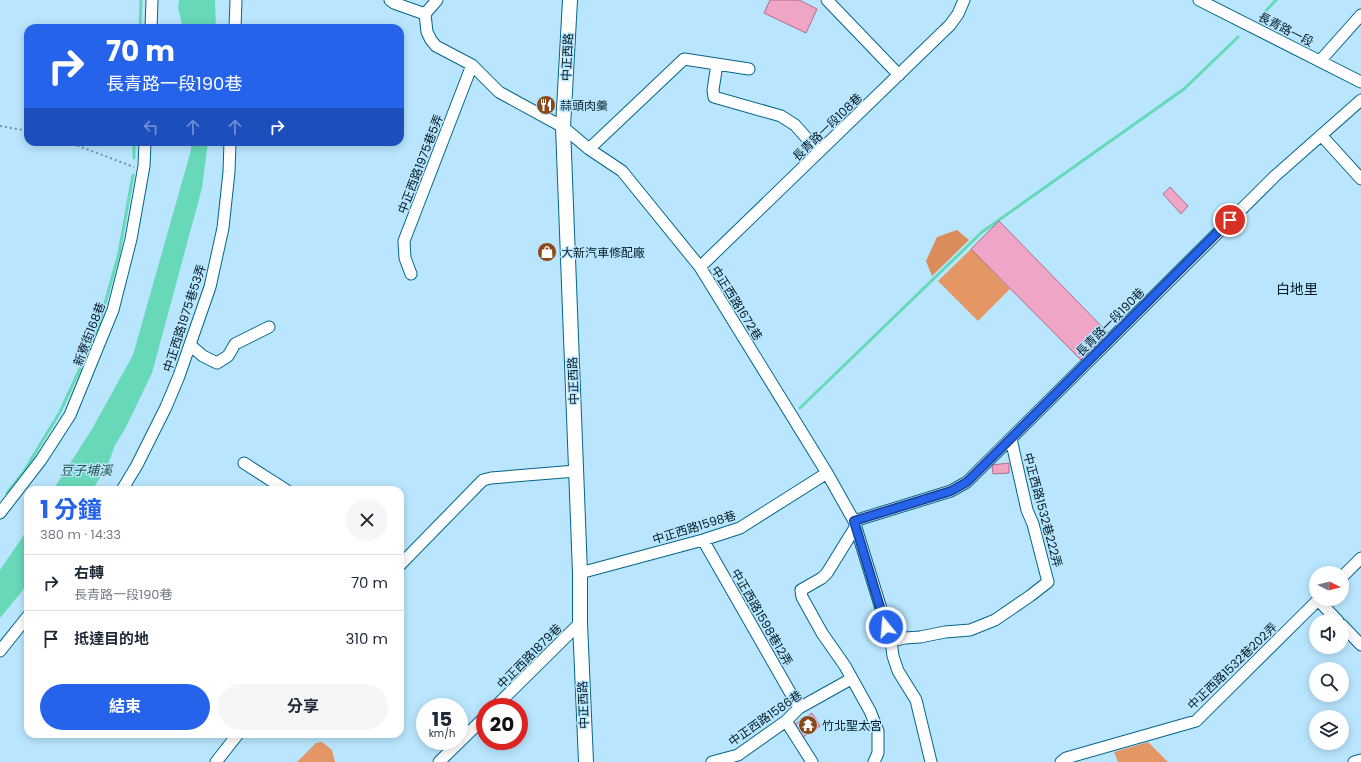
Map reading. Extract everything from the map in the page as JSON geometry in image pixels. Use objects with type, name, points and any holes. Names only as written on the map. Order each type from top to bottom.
[{"type":"main road","name":"中正西路","points":[[570,0],[563,127],[586,762]]},
{"type":"street","points":[[151,24],[152,0]]},
{"type":"street","points":[[235,24],[236,0]]},
{"type":"street","points":[[390,0],[394,3],[425,14],[437,0]]},
{"type":"street","points":[[827,0],[899,75]]},
{"type":"street","name":"長青路一段108巷","points":[[700,267],[950,25],[958,14],[964,0]]},
{"type":"street","name":"長青路一段","points":[[1199,0],[1361,82]]},
{"type":"street","name":"中正西路1672巷","points":[[425,14],[427,32],[430,40],[436,46],[472,65],[499,92],[563,127],[589,149],[622,171],[700,267],[827,473],[855,524],[891,641],[893,656],[898,671],[916,700],[931,762]]},
{"type":"street","points":[[1320,61],[1361,15]]},
{"type":"street","points":[[589,149],[684,59],[749,68]]},
{"type":"street","points":[[717,64],[713,90],[714,97],[781,116],[796,124],[819,152]]},
{"type":"street","name":"中正西路1975巷5弄","points":[[411,274],[405,258],[404,241],[472,65]]},
{"type":"street","name":"長青路一段190巷","points":[[855,524],[951,491],[967,482],[1275,176],[1361,100]]},
{"type":"street","points":[[1322,134],[1361,179]]},
{"type":"street","name":"新寮街168巷","points":[[0,513],[4,501],[41,460],[70,415],[110,317],[131,239],[143,170],[145,146]]},
{"type":"street","name":"中正西路1975巷53弄","points":[[124,486],[137,465],[166,406],[190,345],[210,287],[223,228],[229,172],[230,146]]},
{"type":"street","points":[[190,345],[203,356],[217,363],[228,356],[234,344],[270,327]]},
{"type":"street","name":"中正西路1532巷222弄","points":[[891,641],[945,632],[970,630],[995,620],[1048,582],[1033,524],[1027,510],[1011,439]]},
{"type":"street","points":[[244,463],[280,486]]},
{"type":"street","points":[[404,561],[484,480],[491,478],[576,471]]},
{"type":"street","name":"中正西路1598巷","points":[[580,573],[702,540],[740,528],[827,473]]},
{"type":"street","points":[[855,524],[827,573],[822,578],[801,590],[802,597],[822,633],[845,666],[870,712],[878,731],[878,753],[874,762]]},
{"type":"street","name":"中正西路1598巷12弄","points":[[702,540],[799,708]]},
{"type":"street","points":[[1349,570],[1361,558]]},
{"type":"street","name":"中正西路1532巷202弄","points":[[1061,762],[1066,758],[1196,721],[1313,606]]},
{"type":"street","points":[[1324,606],[1332,614]]},
{"type":"street","points":[[0,651],[24,621]]},
{"type":"street","name":"中正西路1879巷","points":[[504,698],[580,623]]},
{"type":"street","points":[[1349,632],[1361,645]]},
{"type":"street","name":"中正西路1586巷","points":[[712,762],[741,759],[799,708],[851,679]]},
{"type":"street","points":[[786,721],[812,762]]},
{"type":"street","points":[[439,762],[476,726]]},
{"type":"street","points":[[216,762],[235,738]]},
{"type":"street","points":[[1354,762],[1361,760]]},
{"type":"path","points":[[0,126],[24,130]]},
{"type":"path","points":[[79,146],[143,170]]},
{"type":"shaded area","points":[[957,230],[969,240],[932,276],[926,261],[937,237]]},
{"type":"shaded area","points":[[971,249],[1010,289],[978,321],[938,281]]},
{"type":"shaded area","points":[[322,742],[332,750],[335,762],[297,762],[316,743]]},
{"type":"shaded area","points":[[1148,742],[1168,762],[1118,762],[1114,752]]},
{"type":"water","points":[[179,0],[215,0],[216,24],[182,24],[178,8]]},
{"type":"water","name":"豆子埔溪","points":[[191,146],[207,146],[202,188],[152,373],[125,429],[115,445],[107,467],[95,486],[56,486],[92,429],[133,355]]},
{"type":"water","points":[[24,535],[24,588],[0,618],[0,570]]},
{"type":"building","points":[[770,0],[799,0],[817,9],[806,33],[764,13]]},
{"type":"building","points":[[1170,187],[1188,206],[1181,214],[1163,194]]},
{"type":"building","points":[[999,221],[1110,335],[1083,362],[971,249]]},
{"type":"building","points":[[1009,463],[1009,473],[993,474],[992,465]]},
{"type":"building","name":"竹北聖太宮","points":[[812,713],[820,726],[803,737],[795,724]]},
{"type":"waterway","points":[[140,24],[141,0]]},
{"type":"waterway","points":[[1263,14],[1276,0]]},
{"type":"waterway","points":[[800,408],[982,232],[1184,89],[1238,37]]},
{"type":"waterway","points":[[134,146],[134,158]]},
{"type":"waterway","points":[[7,493],[23,473],[60,412],[97,332],[119,253],[133,175]]},
{"type":"place","name":"蒜頭肉羹","points":[[546,105]]},
{"type":"place","name":"大新汽車修配廠","points":[[547,252]]},
{"type":"place","name":"竹北聖太宮","points":[[808,725]]},
{"type":"district","name":"白地里","points":[[1297,289]]},
{"type":"route","points":[[886,627],[854,521],[951,491],[967,482],[1230,220]]}]
